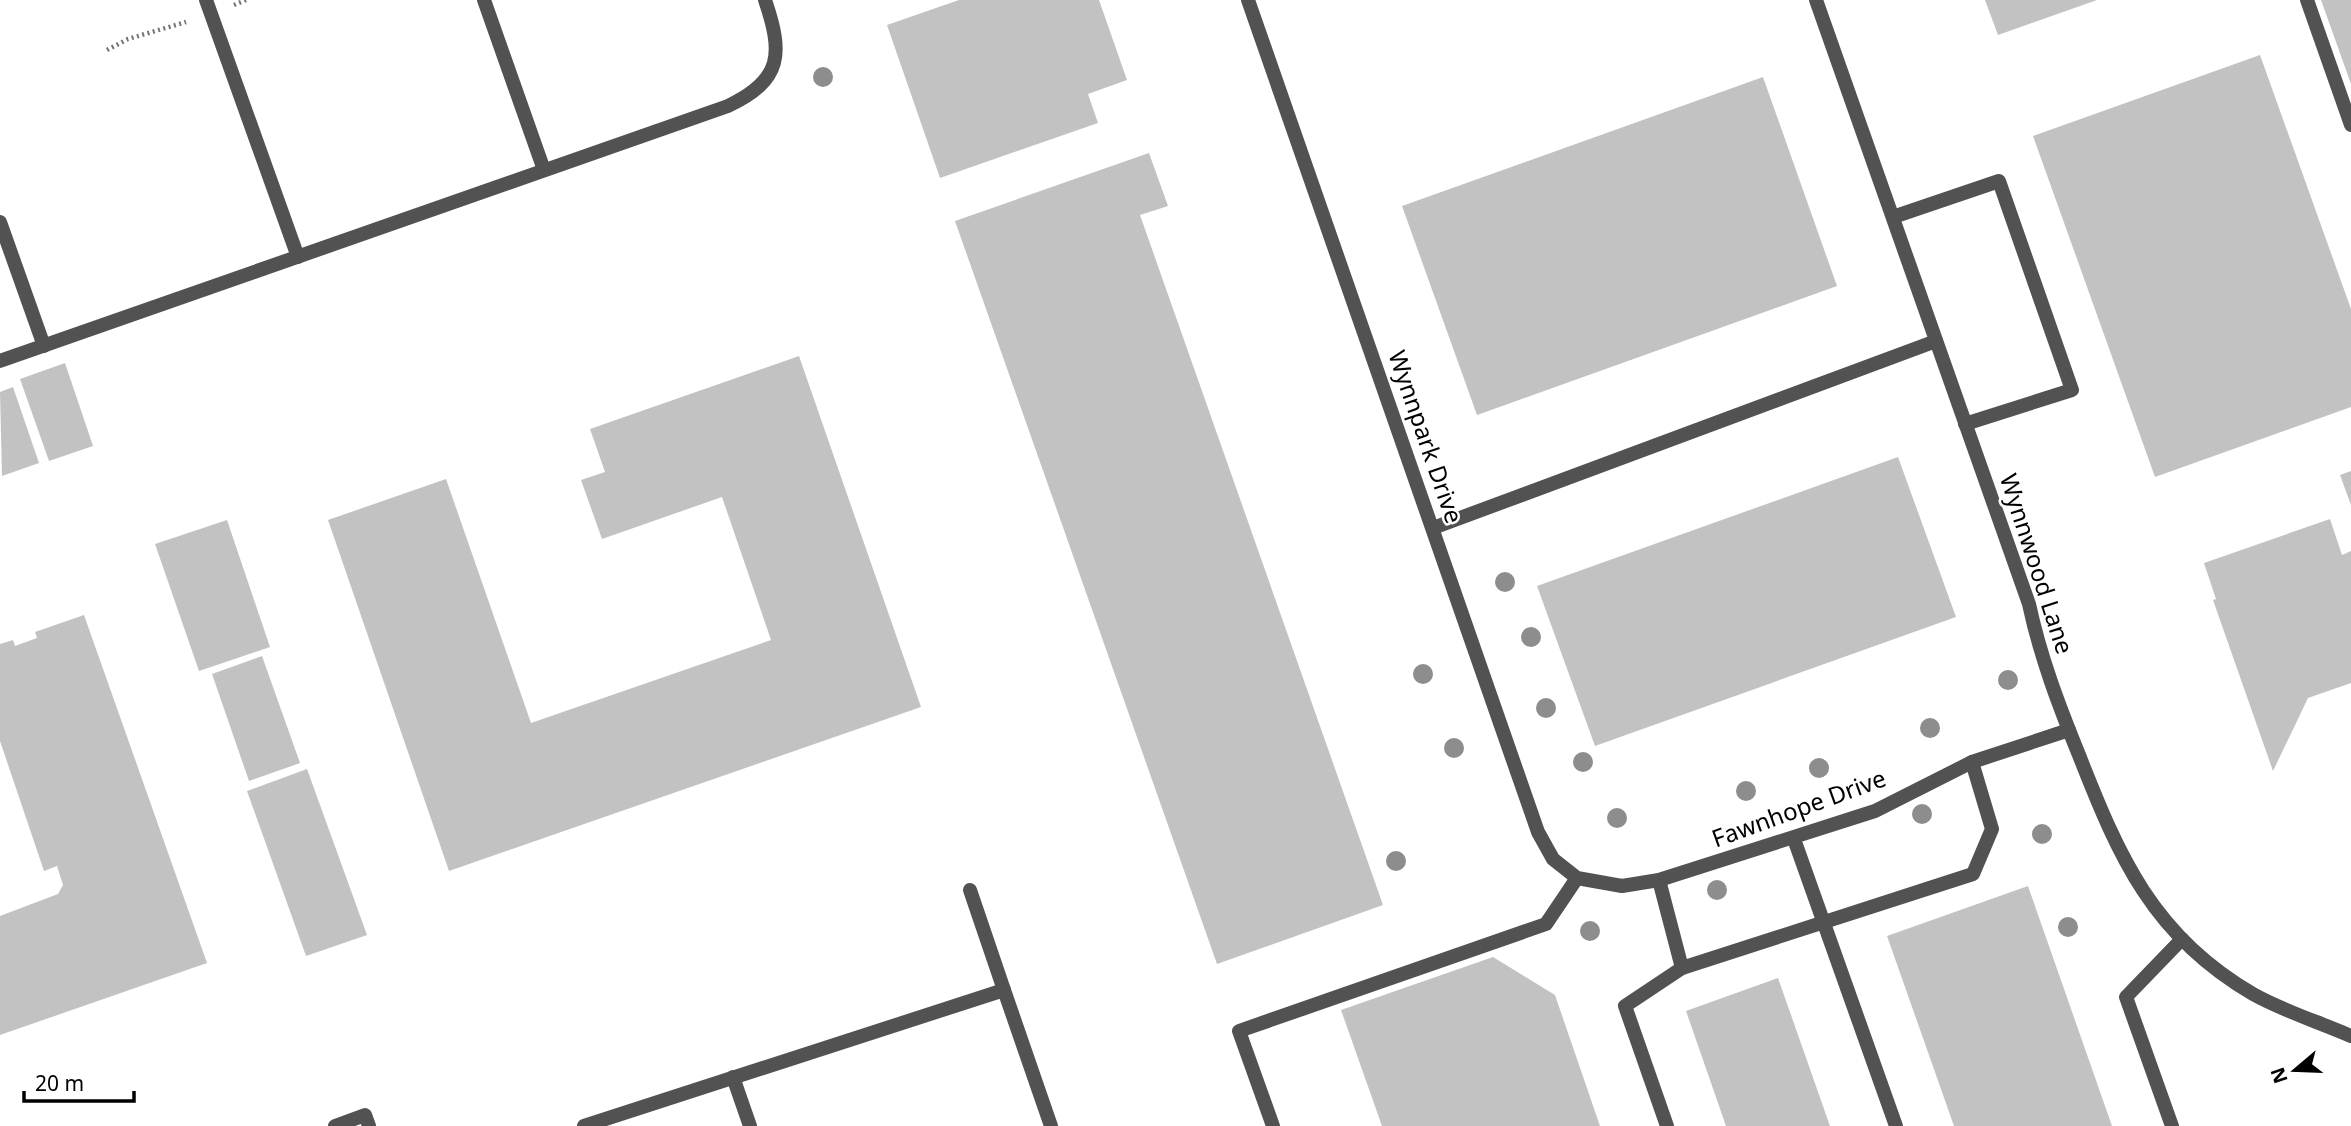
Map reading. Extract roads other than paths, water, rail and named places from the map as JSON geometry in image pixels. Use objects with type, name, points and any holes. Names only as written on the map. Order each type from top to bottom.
[{"type":"street","points":[[206,0],[298,257]]},
{"type":"street","points":[[484,0],[544,170]]},
{"type":"street","points":[[0,361],[750,96],[768,79],[778,57],[776,32],[765,0]]},
{"type":"street","name":"Wynnpark Drive","points":[[1248,0],[1538,832],[1553,859],[1577,878]]},
{"type":"street","name":"Wynnwood Lane","points":[[1816,0],[2069,730],[2113,841],[2134,880],[2182,939],[2254,994],[2351,1036]]},
{"type":"street","points":[[2307,0],[2351,125]]},
{"type":"street","points":[[1893,217],[1999,181],[2072,390],[1965,424]]},
{"type":"street","points":[[0,222],[44,346]]},
{"type":"street","points":[[1433,527],[1936,341]]},
{"type":"street","name":"Fawnhope Drive","points":[[1577,878],[1622,886],[1660,880],[1875,811],[1972,762],[2069,730]]},
{"type":"street","points":[[1667,1126],[1625,1006],[1682,968],[1973,874],[1992,829],[1972,762]]},
{"type":"street","points":[[1794,839],[1896,1126]]},
{"type":"street","points":[[1273,1126],[1239,1031],[1546,924],[1577,878]]},
{"type":"street","points":[[1660,880],[1682,968]]},
{"type":"street","points":[[970,890],[1051,1126]]},
{"type":"street","points":[[2172,1126],[2126,997],[2182,939]]},
{"type":"street","points":[[584,1126],[1004,990]]},
{"type":"street","points":[[733,1077],[750,1126]]},
{"type":"street","points":[[335,1126],[365,1115],[369,1126]]}]
